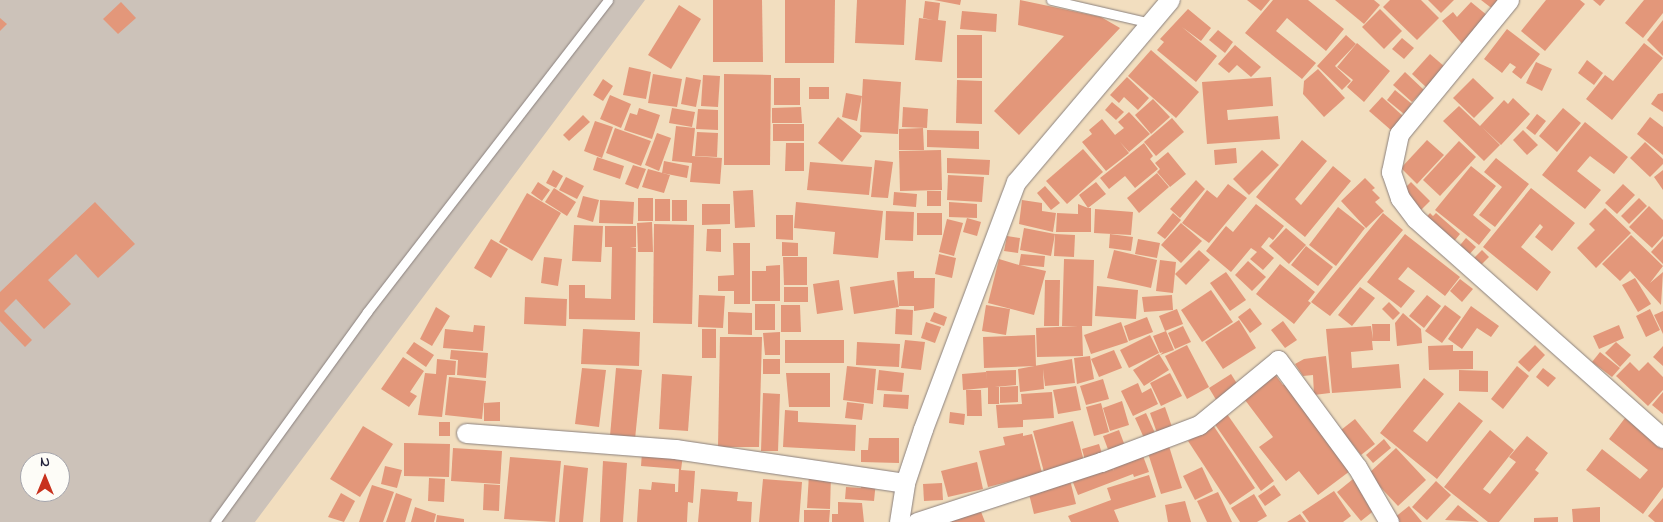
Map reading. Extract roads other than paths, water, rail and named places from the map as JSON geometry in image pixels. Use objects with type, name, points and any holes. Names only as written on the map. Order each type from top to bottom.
[{"type":"street","points":[[899,522],[905,483],[1016,182],[1170,0]]},
{"type":"street","points":[[1509,0],[1399,134],[1391,172],[1400,198],[1416,218],[1663,438]]},
{"type":"street","points":[[917,522],[1101,462],[1199,426],[1278,360],[1357,467],[1385,509],[1389,522]]},
{"type":"street","points":[[466,433],[676,450],[905,483]]},
{"type":"lane","points":[[215,522],[367,312],[608,0]]},
{"type":"lane","points":[[1051,0],[1151,23]]}]
